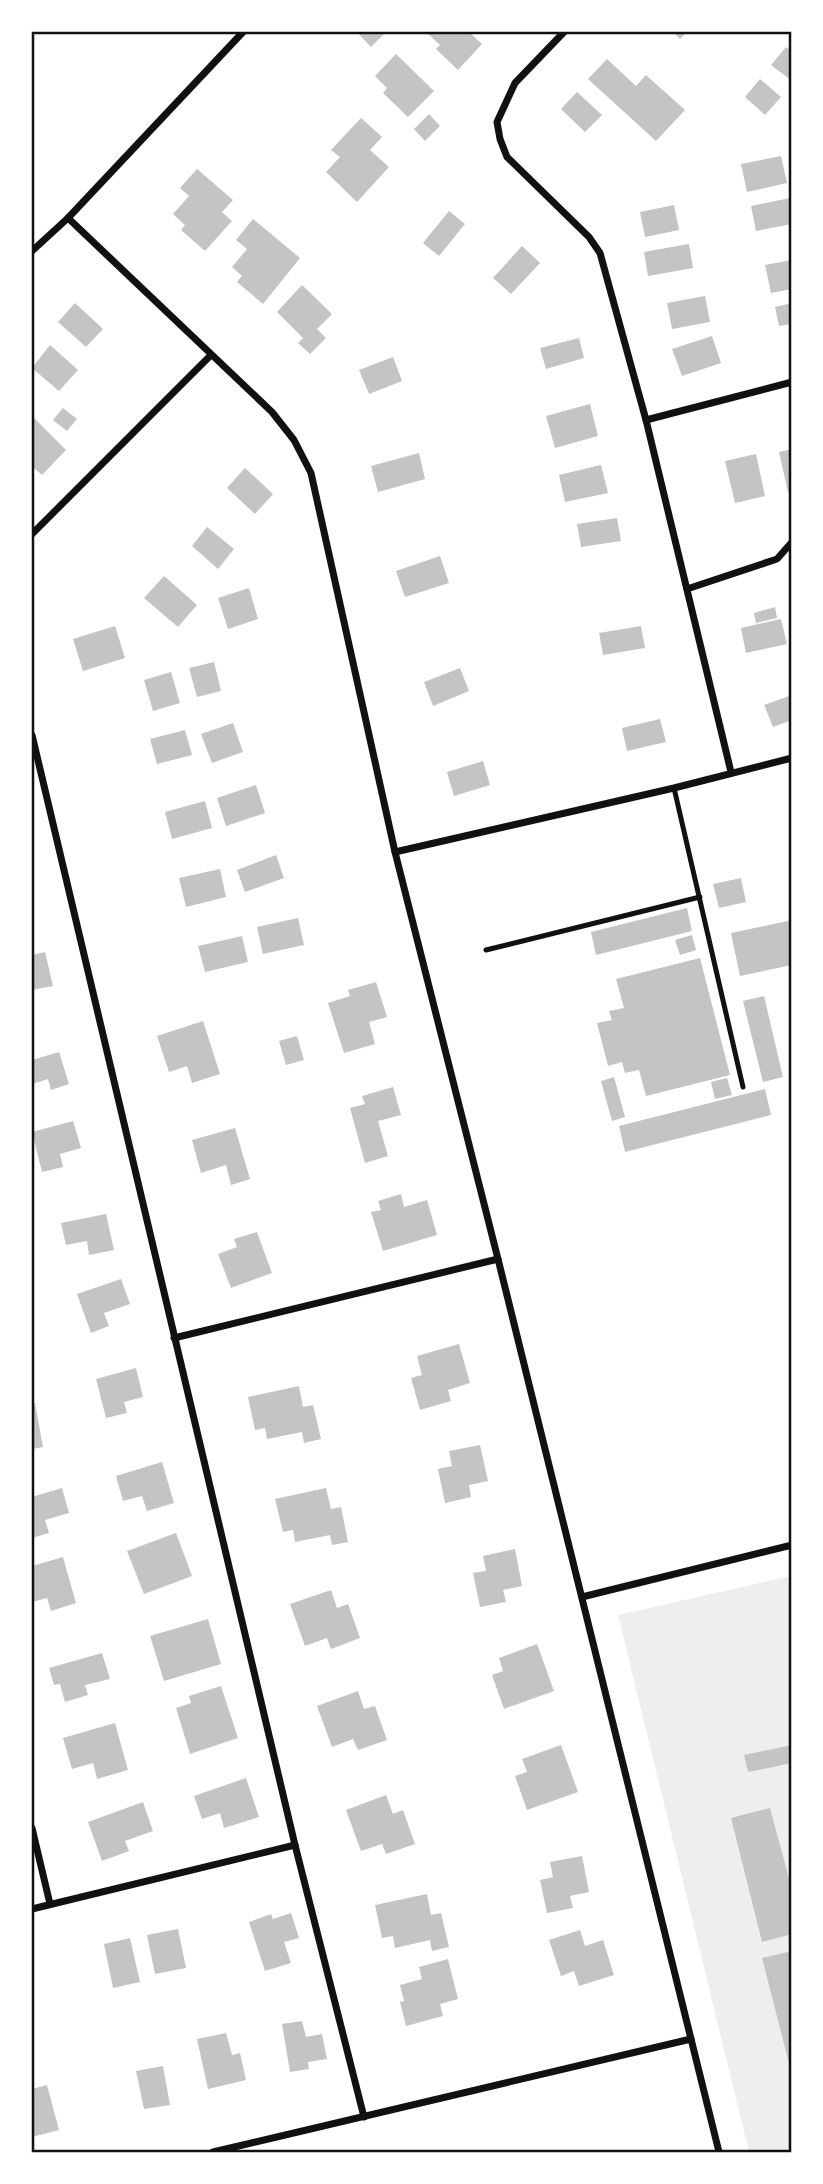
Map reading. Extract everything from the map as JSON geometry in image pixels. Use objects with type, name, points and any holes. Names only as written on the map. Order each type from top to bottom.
[{"type":"street","points":[[32,251],[68,218],[243,32]]},
{"type":"street","points":[[564,32],[515,83],[497,122],[500,139],[507,157],[589,237],[600,253],[646,420],[731,772]]},
{"type":"street","points":[[68,218],[272,412],[294,440],[311,473],[395,852],[719,2152]]},
{"type":"street","points":[[32,534],[211,355]]},
{"type":"street","points":[[646,420],[792,382]]},
{"type":"street","points":[[687,589],[778,559],[792,542]]},
{"type":"street","points":[[32,735],[295,1846],[364,2116]]},
{"type":"street","points":[[395,852],[792,758]]},
{"type":"street","points":[[174,1338],[498,1259]]},
{"type":"street","points":[[582,1597],[792,1545]]},
{"type":"street","points":[[32,1828],[50,1904]]},
{"type":"street","points":[[32,1909],[295,1846]]},
{"type":"street","points":[[213,2152],[691,2039]]},
{"type":"lane","points":[[674,788],[743,1087]]},
{"type":"lane","points":[[486,950],[700,897]]},
{"type":"shaded area","points":[[791,1576],[791,2152],[749,2152],[618,1615]]},
{"type":"building","points":[[357,32],[383,32],[385,33],[371,47]]},
{"type":"building","points":[[426,32],[469,32],[482,44],[458,70],[436,49],[440,45]]},
{"type":"building","points":[[673,32],[687,32],[680,39]]},
{"type":"building","points":[[786,47],[792,52],[792,81],[771,65]]},
{"type":"building","points":[[396,54],[434,91],[408,117],[383,93],[387,88],[375,76]]},
{"type":"building","points":[[607,59],[636,86],[646,75],[685,110],[656,141],[588,79]]},
{"type":"building","points":[[760,79],[781,97],[765,115],[745,97]]},
{"type":"building","points":[[577,92],[602,115],[585,132],[561,109]]},
{"type":"building","points":[[429,114],[440,126],[425,141],[414,129]]},
{"type":"building","points":[[361,118],[382,137],[370,150],[389,167],[357,202],[326,172],[340,157],[331,150]]},
{"type":"building","points":[[781,156],[787,183],[747,192],[741,164]]},
{"type":"building","points":[[197,169],[233,200],[222,212],[232,221],[205,251],[181,230],[185,225],[173,214],[189,196],[180,188]]},
{"type":"building","points":[[790,198],[792,224],[756,231],[751,206]]},
{"type":"building","points":[[674,205],[679,230],[645,237],[640,212]]},
{"type":"building","points":[[449,211],[465,224],[439,256],[423,243]]},
{"type":"building","points":[[253,219],[300,258],[263,304],[237,282],[242,276],[232,267],[247,249],[236,240]]},
{"type":"building","points":[[689,244],[693,268],[648,276],[644,252]]},
{"type":"building","points":[[522,246],[540,263],[511,294],[493,278]]},
{"type":"building","points":[[792,260],[792,289],[771,293],[765,265]]},
{"type":"building","points":[[302,285],[332,314],[317,329],[326,338],[310,354],[298,343],[303,338],[277,312]]},
{"type":"building","points":[[705,296],[710,322],[672,329],[667,303]]},
{"type":"building","points":[[75,303],[103,329],[86,347],[58,322]]},
{"type":"building","points":[[792,303],[792,324],[779,326],[775,307]]},
{"type":"building","points":[[712,336],[721,363],[682,376],[672,349]]},
{"type":"building","points":[[579,338],[584,358],[546,369],[540,348]]},
{"type":"building","points":[[50,345],[78,370],[59,391],[32,368]]},
{"type":"building","points":[[393,357],[402,381],[369,394],[359,370]]},
{"type":"building","points":[[590,404],[598,436],[555,448],[546,416]]},
{"type":"building","points":[[63,408],[77,419],[67,431],[53,420]]},
{"type":"building","points":[[32,416],[66,450],[42,475],[34,468],[32,471]]},
{"type":"building","points":[[792,449],[792,492],[788,492],[779,452]]},
{"type":"building","points":[[419,453],[425,479],[378,492],[371,466]]},
{"type":"building","points":[[756,454],[765,496],[735,503],[725,461]]},
{"type":"building","points":[[601,465],[608,493],[565,502],[559,475]]},
{"type":"building","points":[[245,468],[273,494],[255,514],[227,488]]},
{"type":"building","points":[[617,518],[621,541],[581,547],[577,524]]},
{"type":"building","points":[[207,527],[234,549],[218,569],[192,546]]},
{"type":"building","points":[[440,556],[449,583],[405,597],[396,571]]},
{"type":"building","points":[[164,576],[197,605],[178,627],[144,598]]},
{"type":"building","points":[[249,588],[258,619],[228,629],[218,598]]},
{"type":"building","points":[[775,607],[777,618],[756,623],[754,613]]},
{"type":"building","points":[[781,619],[787,644],[746,653],[741,628]]},
{"type":"building","points":[[115,626],[125,658],[83,671],[73,639]]},
{"type":"building","points":[[641,626],[645,648],[603,655],[599,633]]},
{"type":"building","points":[[214,662],[221,691],[197,697],[189,668]]},
{"type":"building","points":[[460,668],[469,691],[433,706],[424,682]]},
{"type":"building","points":[[171,672],[180,703],[153,711],[144,680]]},
{"type":"building","points":[[792,695],[792,720],[773,727],[764,705]]},
{"type":"building","points":[[660,719],[666,742],[627,751],[622,728]]},
{"type":"building","points":[[233,723],[243,752],[212,763],[201,734]]},
{"type":"building","points":[[185,730],[192,755],[157,764],[150,739]]},
{"type":"building","points":[[483,761],[490,785],[454,796],[447,772]]},
{"type":"building","points":[[256,785],[265,813],[226,826],[217,798]]},
{"type":"building","points":[[205,801],[212,828],[172,839],[165,812]]},
{"type":"building","points":[[276,855],[284,878],[245,892],[237,870]]},
{"type":"building","points":[[220,869],[226,897],[186,907],[179,878]]},
{"type":"building","points":[[741,878],[746,902],[719,908],[713,884]]},
{"type":"building","points":[[687,908],[692,931],[596,955],[591,932]]},
{"type":"building","points":[[298,918],[304,945],[263,954],[257,927]]},
{"type":"building","points":[[792,920],[792,965],[740,976],[731,933]]},
{"type":"building","points":[[692,935],[696,950],[680,955],[675,940]]},
{"type":"building","points":[[242,936],[248,962],[205,972],[198,946]]},
{"type":"building","points":[[45,952],[53,986],[32,990],[32,955]]},
{"type":"building","points":[[700,958],[730,1075],[646,1096],[639,1070],[625,1073],[622,1062],[608,1066],[597,1023],[612,1020],[609,1011],[624,1008],[616,979]]},
{"type":"building","points":[[376,982],[387,1017],[369,1022],[375,1044],[344,1053],[328,1003],[350,996],[348,990]]},
{"type":"building","points":[[764,996],[783,1077],[763,1082],[743,1001]]},
{"type":"building","points":[[203,1021],[220,1074],[192,1083],[187,1066],[169,1072],[157,1036]]},
{"type":"building","points":[[297,1036],[304,1060],[286,1065],[279,1041]]},
{"type":"building","points":[[59,1052],[69,1084],[51,1090],[48,1079],[32,1084],[32,1060]]},
{"type":"building","points":[[614,1077],[625,1117],[612,1121],[601,1081]]},
{"type":"building","points":[[727,1078],[732,1095],[715,1099],[711,1082]]},
{"type":"building","points":[[393,1087],[401,1115],[378,1121],[388,1156],[365,1163],[350,1108],[365,1104],[362,1096]]},
{"type":"building","points":[[765,1089],[771,1115],[625,1152],[619,1126]]},
{"type":"building","points":[[73,1121],[81,1148],[60,1154],[63,1167],[42,1172],[32,1132]]},
{"type":"building","points":[[235,1128],[250,1179],[231,1185],[226,1165],[201,1173],[192,1140]]},
{"type":"building","points":[[401,1194],[404,1207],[427,1200],[437,1235],[383,1251],[371,1212],[381,1210],[378,1201]]},
{"type":"building","points":[[106,1214],[114,1250],[89,1255],[87,1241],[66,1245],[61,1223]]},
{"type":"building","points":[[257,1232],[272,1273],[231,1288],[218,1254],[237,1247],[234,1239]]},
{"type":"building","points":[[121,1279],[130,1304],[104,1313],[109,1326],[91,1333],[77,1294]]},
{"type":"building","points":[[459,1344],[470,1383],[448,1390],[451,1401],[420,1410],[411,1378],[422,1375],[417,1356]]},
{"type":"building","points":[[136,1368],[143,1397],[124,1402],[127,1413],[106,1418],[96,1379]]},
{"type":"building","points":[[299,1386],[303,1407],[313,1405],[321,1439],[304,1443],[302,1432],[267,1439],[265,1428],[255,1430],[248,1397]]},
{"type":"building","points":[[32,1403],[35,1403],[43,1447],[32,1449]]},
{"type":"building","points":[[480,1445],[488,1481],[469,1485],[471,1497],[445,1503],[438,1469],[452,1466],[449,1451]]},
{"type":"building","points":[[162,1462],[174,1503],[147,1511],[142,1496],[123,1501],[116,1476]]},
{"type":"building","points":[[62,1488],[69,1513],[45,1520],[49,1533],[32,1538],[32,1497]]},
{"type":"building","points":[[326,1488],[331,1509],[341,1507],[348,1542],[332,1545],[330,1535],[295,1542],[293,1530],[283,1532],[275,1499]]},
{"type":"building","points":[[176,1533],[192,1576],[144,1594],[127,1551]]},
{"type":"building","points":[[515,1549],[522,1586],[503,1590],[506,1602],[480,1607],[473,1573],[486,1571],[483,1556]]},
{"type":"building","points":[[63,1557],[76,1603],[51,1611],[47,1598],[32,1602],[32,1566]]},
{"type":"building","points":[[331,1590],[337,1608],[348,1604],[360,1638],[331,1649],[327,1638],[305,1646],[290,1604]]},
{"type":"building","points":[[208,1619],[221,1664],[164,1681],[150,1636]]},
{"type":"building","points":[[537,1644],[554,1691],[504,1709],[492,1675],[503,1671],[499,1658]]},
{"type":"building","points":[[102,1653],[110,1679],[85,1685],[88,1695],[65,1702],[60,1684],[54,1685],[49,1668]]},
{"type":"building","points":[[221,1686],[238,1738],[190,1754],[176,1708],[191,1703],[189,1696]]},
{"type":"building","points":[[358,1691],[364,1709],[375,1706],[387,1740],[358,1750],[353,1739],[332,1747],[317,1706]]},
{"type":"building","points":[[115,1723],[128,1770],[97,1779],[93,1763],[72,1769],[63,1738]]},
{"type":"building","points":[[561,1745],[578,1792],[527,1810],[515,1776],[527,1772],[522,1759]]},
{"type":"building","points":[[792,1745],[792,1763],[748,1772],[744,1755]]},
{"type":"building","points":[[246,1778],[259,1817],[224,1828],[220,1813],[202,1819],[194,1796]]},
{"type":"building","points":[[386,1795],[393,1814],[403,1810],[415,1844],[386,1854],[382,1844],[361,1851],[346,1810]]},
{"type":"building","points":[[143,1802],[153,1831],[125,1841],[129,1851],[102,1861],[88,1822]]},
{"type":"building","points":[[770,1808],[792,1890],[792,1934],[762,1942],[731,1818]]},
{"type":"building","points":[[582,1856],[589,1892],[570,1896],[573,1908],[547,1913],[540,1880],[553,1877],[550,1862]]},
{"type":"building","points":[[427,1894],[431,1915],[441,1913],[449,1947],[432,1951],[430,1940],[395,1948],[393,1936],[382,1938],[375,1905]]},
{"type":"building","points":[[291,1913],[299,1938],[284,1942],[291,1963],[265,1971],[249,1922],[271,1914],[273,1919]]},
{"type":"building","points":[[178,1929],[186,1968],[155,1974],[147,1935]]},
{"type":"building","points":[[580,1930],[585,1946],[603,1940],[614,1975],[579,1986],[574,1971],[561,1976],[549,1940]]},
{"type":"building","points":[[130,1938],[140,1982],[113,1988],[104,1944]]},
{"type":"building","points":[[792,1951],[792,2071],[791,2071],[762,1958]]},
{"type":"building","points":[[448,1959],[458,1999],[440,2004],[443,2016],[406,2026],[400,2002],[404,2001],[400,1985],[422,1979],[419,1967]]},
{"type":"building","points":[[302,2021],[306,2037],[322,2034],[327,2059],[308,2062],[309,2069],[290,2072],[282,2024]]},
{"type":"building","points":[[226,2033],[232,2055],[240,2053],[246,2080],[208,2089],[197,2039]]},
{"type":"building","points":[[163,2066],[170,2105],[144,2109],[136,2071]]},
{"type":"building","points":[[47,2085],[59,2130],[32,2137],[32,2089]]}]
